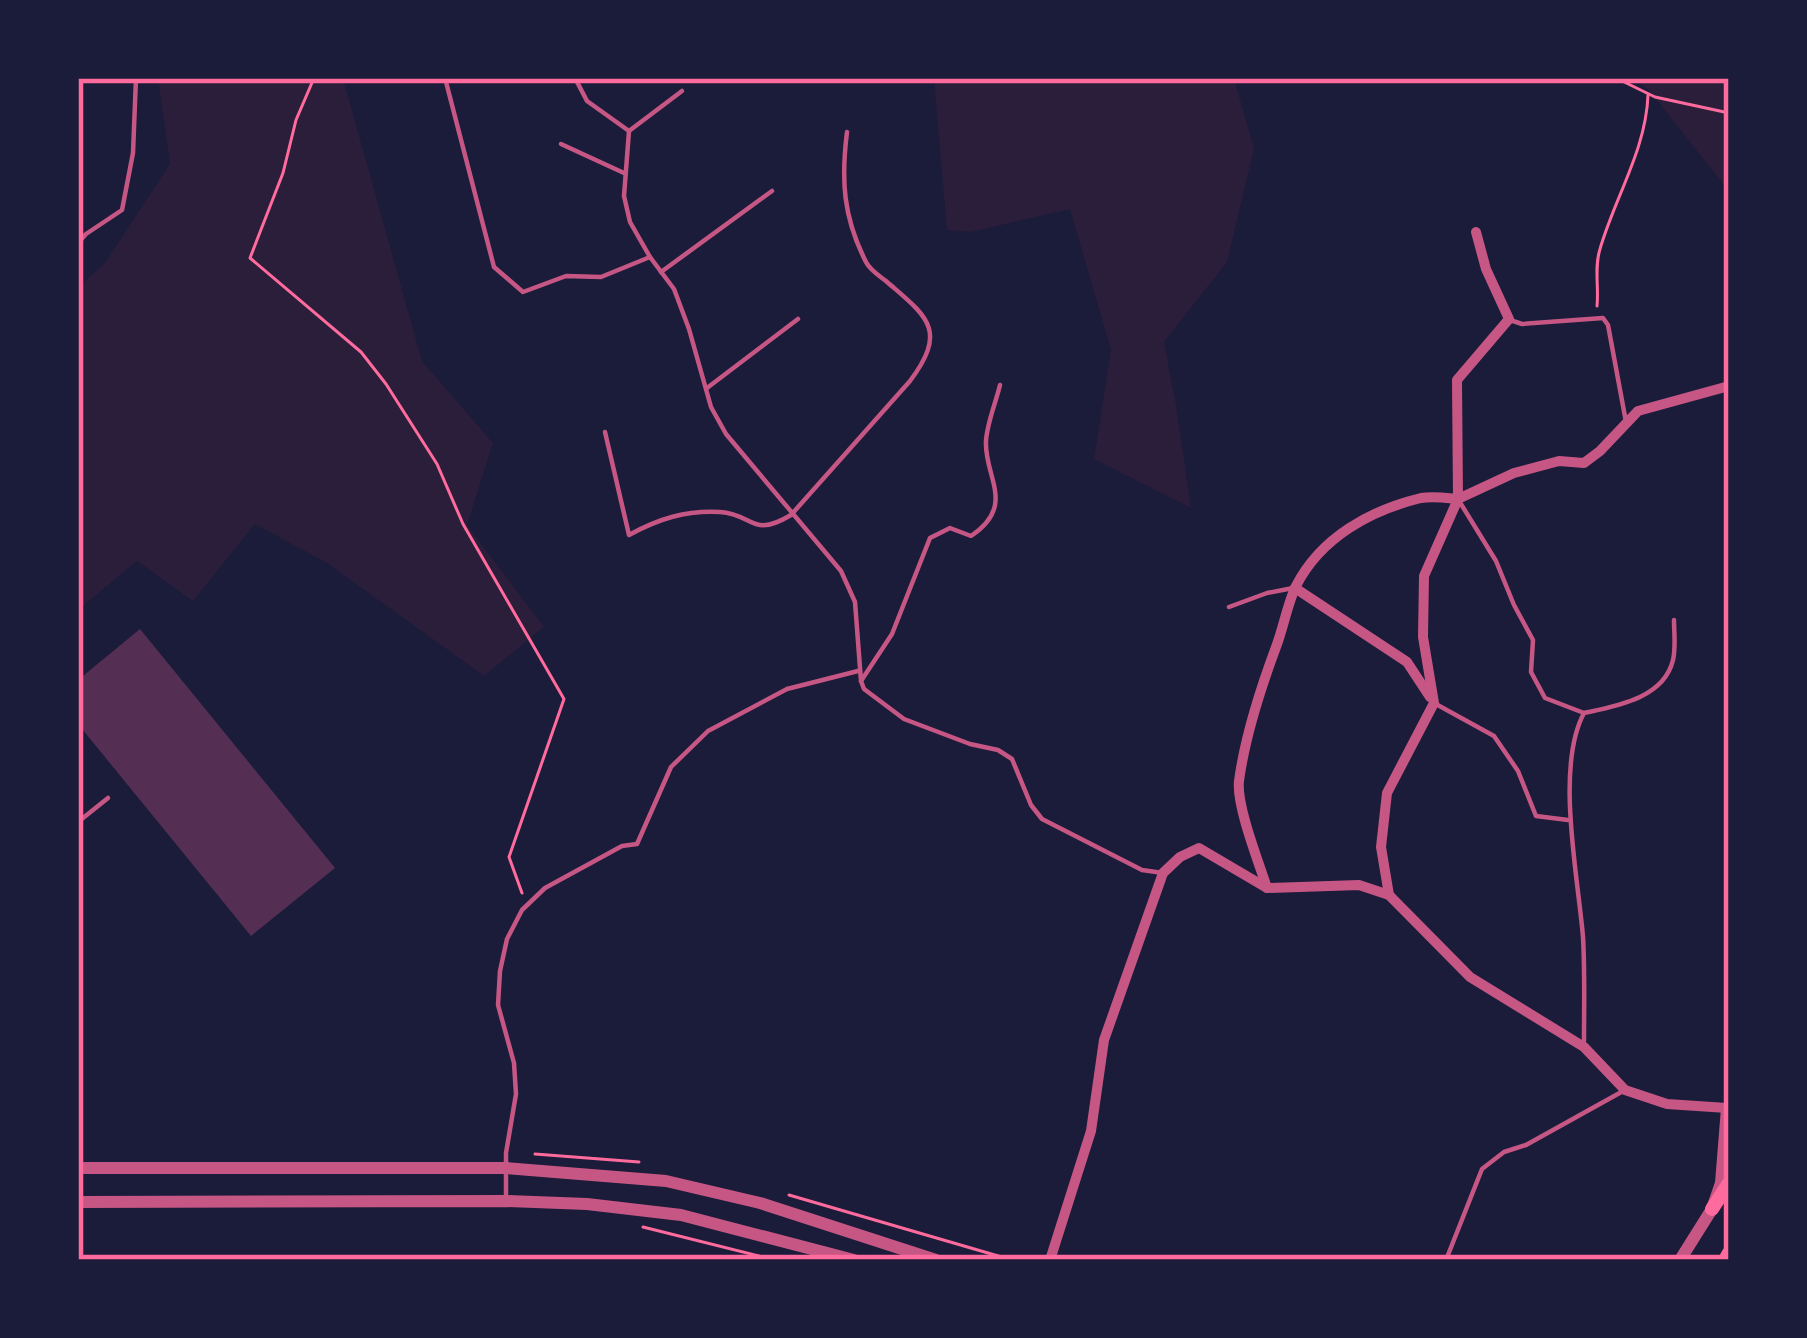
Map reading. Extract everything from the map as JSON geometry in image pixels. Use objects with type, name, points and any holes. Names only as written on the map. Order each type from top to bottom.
[{"type":"main road","points":[[1712,1209],[1729,1183]]},
{"type":"street","points":[[1389,895],[1381,847],[1387,793],[1434,703],[1423,637],[1424,576],[1458,500],[1457,380],[1509,320],[1486,269],[1476,232]]},
{"type":"street","points":[[1267,888],[1238,782],[1251,720],[1295,588],[1313,561],[1344,530],[1372,513],[1425,497],[1458,500],[1514,473],[1559,461],[1584,463],[1638,411],[1729,386]]},
{"type":"street","points":[[1295,588],[1407,662],[1434,703]]},
{"type":"street","points":[[1050,1260],[1091,1131],[1104,1040],[1163,873],[1199,848],[1267,888],[1359,885],[1389,895],[1470,977],[1584,1047],[1625,1090],[1667,1104],[1728,1107],[1721,1184],[1712,1209],[1680,1260]]},
{"type":"street","points":[[78,1168],[506,1168],[666,1181],[760,1203],[936,1260]]},
{"type":"street","points":[[78,1202],[587,1204],[681,1215],[854,1260]]},
{"type":"lane","points":[[78,244],[122,211],[134,153],[136,78]]},
{"type":"lane","points":[[445,78],[494,267],[523,292],[566,276],[601,277],[650,257]]},
{"type":"lane","points":[[575,78],[586,101],[628,131]]},
{"type":"lane","points":[[682,91],[628,131],[623,196],[630,222],[674,290],[711,407],[726,434],[841,572],[856,602],[864,689],[904,719],[998,750],[1012,759],[1042,819],[1142,869],[1163,873]]},
{"type":"lane","points":[[605,432],[628,535],[656,521],[692,512],[728,512],[752,525],[774,525],[791,515],[910,381],[924,363],[931,329],[925,317],[868,266],[848,216],[842,176],[847,132]]},
{"type":"lane","points":[[561,144],[624,173]]},
{"type":"lane","points":[[661,272],[772,191]]},
{"type":"lane","points":[[706,388],[798,319]]},
{"type":"lane","points":[[1509,320],[1522,325],[1603,319],[1608,325],[1625,422]]},
{"type":"lane","points":[[861,681],[892,634],[930,538],[950,528],[971,536],[989,518],[996,501],[986,442],[1000,385]]},
{"type":"lane","points":[[1458,500],[1496,561],[1533,640],[1531,672],[1545,698],[1584,713],[1639,698],[1667,676],[1674,656],[1674,620]]},
{"type":"lane","points":[[1229,607],[1295,588]]},
{"type":"lane","points":[[506,1201],[516,1094],[514,1064],[498,1005],[500,971],[507,939],[526,906],[545,888],[591,861],[637,844],[671,767],[708,730],[787,689],[860,670]]},
{"type":"lane","points":[[1434,703],[1494,736],[1518,771],[1536,816],[1570,820]]},
{"type":"lane","points":[[1584,713],[1575,730],[1570,820],[1583,941],[1584,1047]]},
{"type":"lane","points":[[78,822],[108,798]]},
{"type":"lane","points":[[1446,1260],[1482,1169],[1504,1152],[1526,1145],[1625,1090]]},
{"type":"path","points":[[314,78],[250,258],[361,352],[386,384],[437,464],[463,524],[564,699],[509,857],[526,906]]},
{"type":"path","points":[[1616,78],[1648,95],[1729,113]]},
{"type":"path","points":[[1592,319],[1598,304],[1598,252],[1641,142],[1648,95]]},
{"type":"path","points":[[629,1224],[775,1260]]},
{"type":"shaded area","points":[[158,78],[348,78],[344,82],[422,361],[493,443],[467,525],[544,627],[484,676],[327,563],[255,524],[193,601],[137,561],[78,610],[78,287],[105,263],[170,164]]},
{"type":"shaded area","points":[[934,78],[1234,78],[1254,149],[1227,262],[1164,342],[1191,508],[1094,459],[1111,350],[1070,209],[971,232],[947,230]]},
{"type":"shaded area","points":[[1630,78],[1729,78],[1729,191],[1648,89]]},
{"type":"building","points":[[140,629],[335,868],[251,936],[78,724],[78,680]]}]
